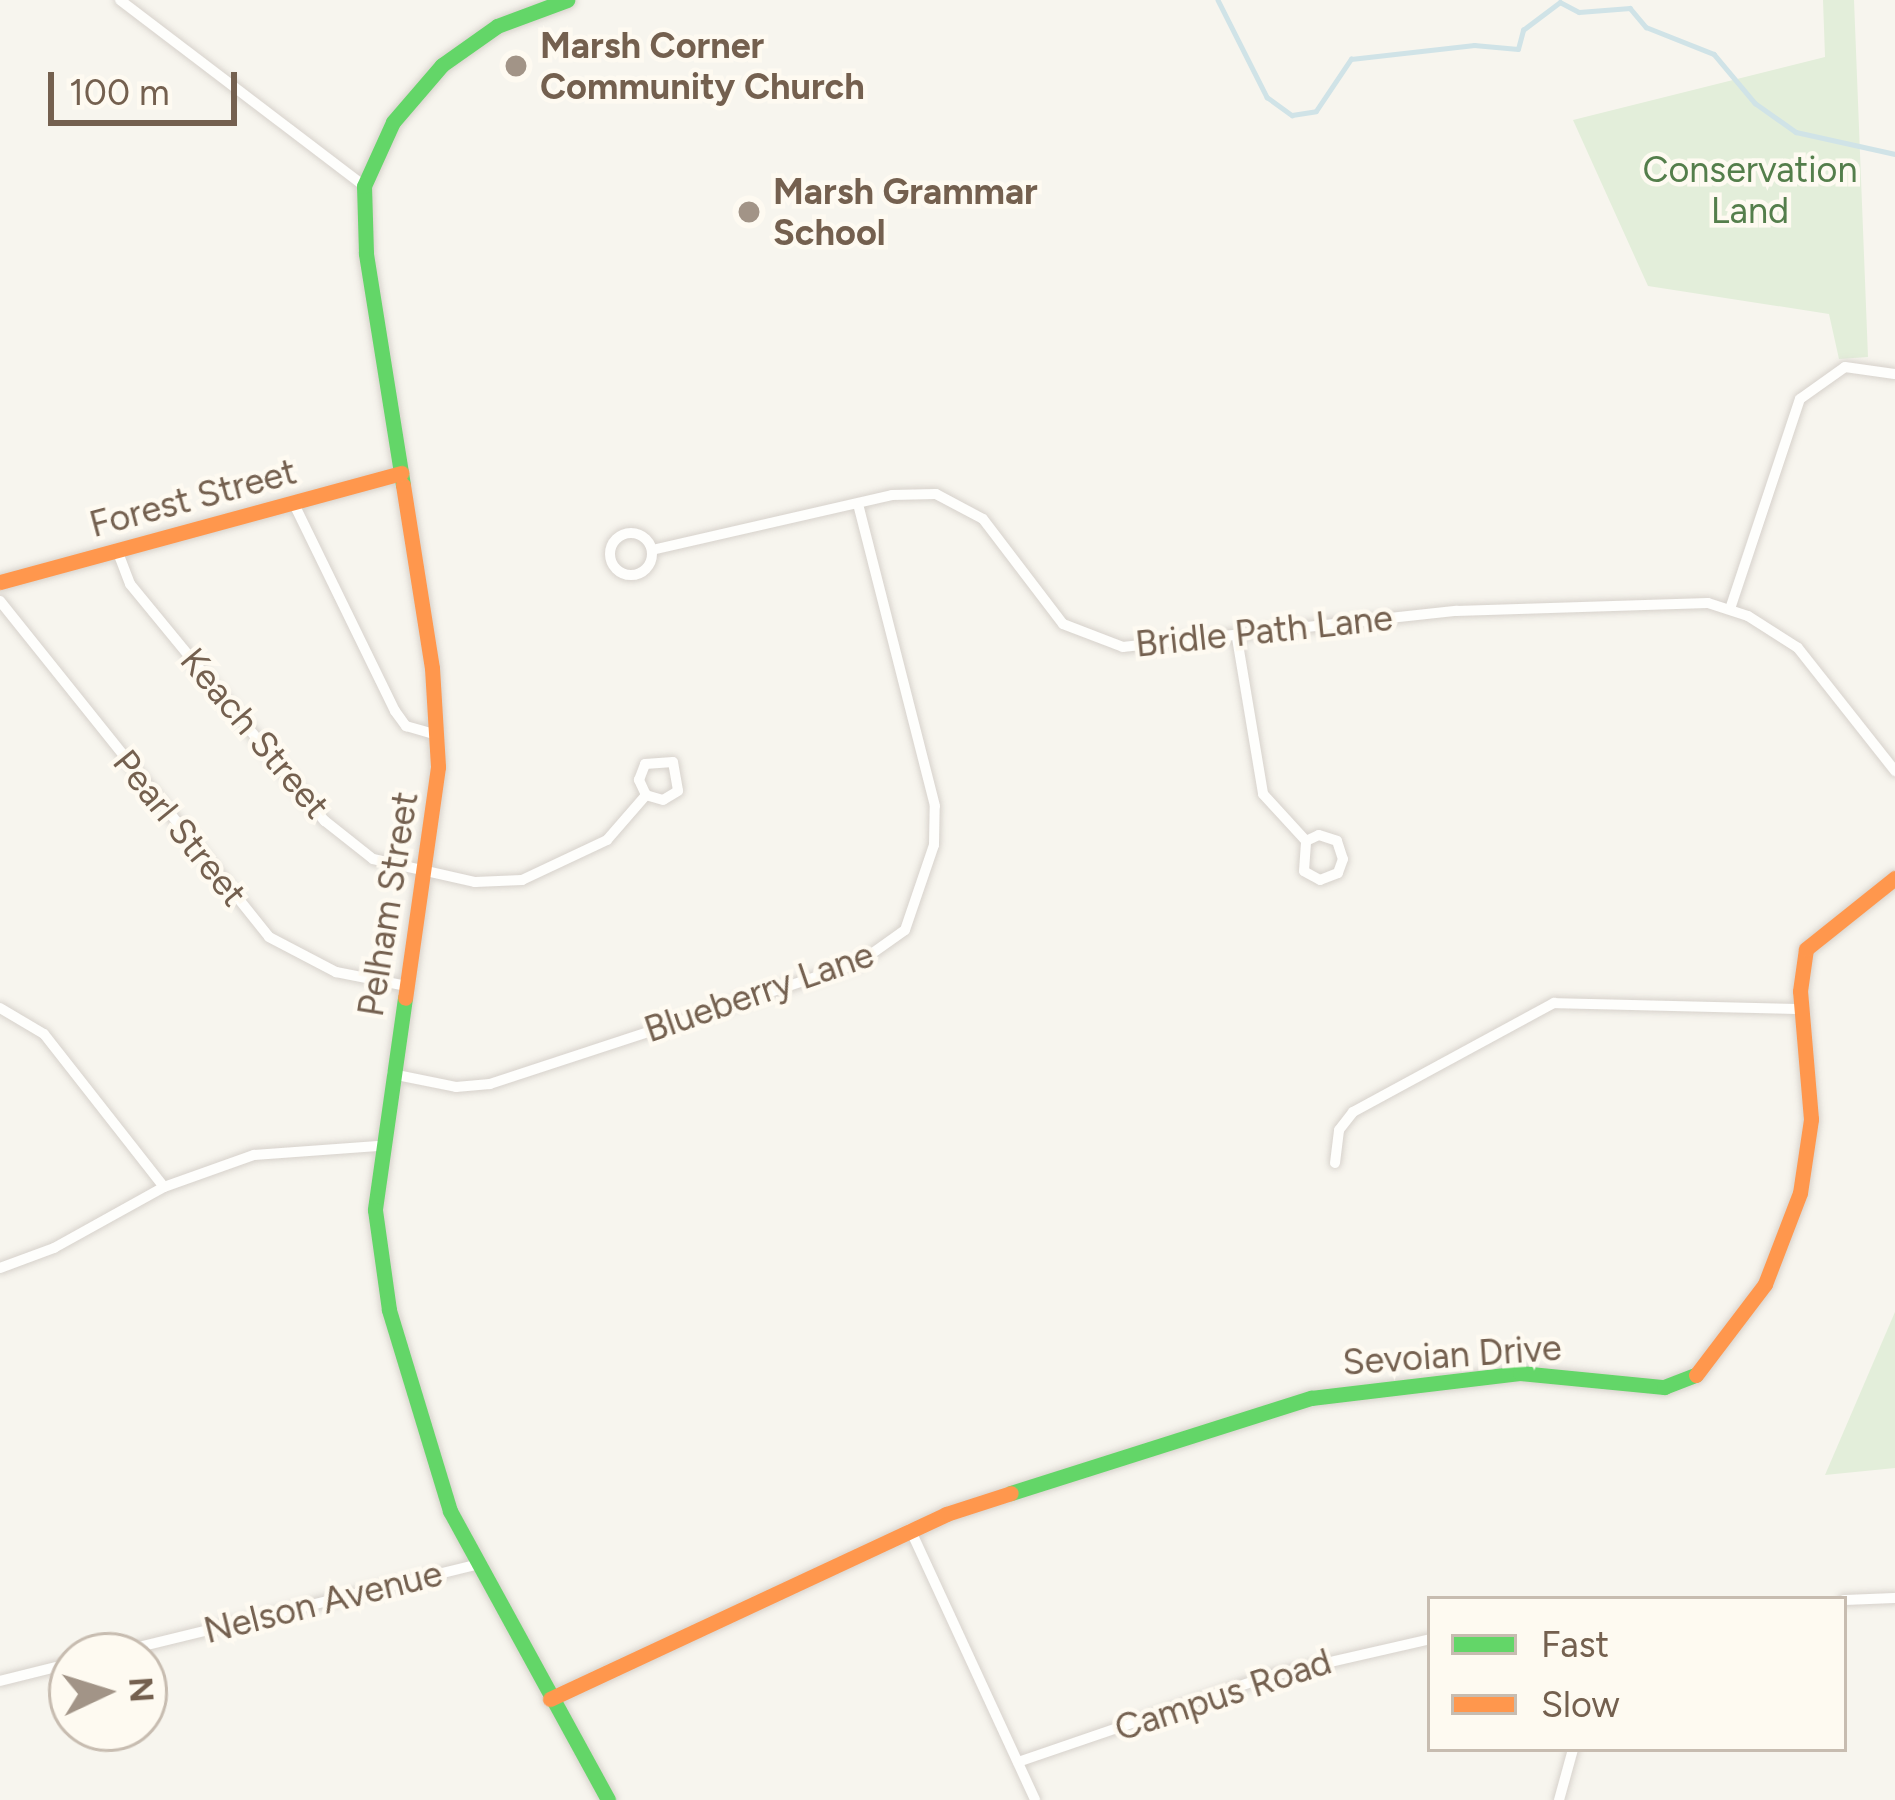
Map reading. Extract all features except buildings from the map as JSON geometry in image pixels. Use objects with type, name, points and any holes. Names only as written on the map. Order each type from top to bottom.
[{"type":"street","points":[[120,0],[364,186]]},
{"type":"street","name":"Pelham Street","points":[[567,0],[497,26],[442,65],[386,133],[364,186],[366,253],[438,735],[429,873],[378,1146],[377,1245],[425,1444],[475,1565],[608,1800]]},
{"type":"street","points":[[1730,609],[1800,400],[1846,367],[1895,374]]},
{"type":"street","name":"Forest Street","points":[[0,582],[401,473]]},
{"type":"street","name":"Bridle Path Lane","points":[[652,550],[928,493],[969,508],[1054,615],[1085,638],[1136,648],[1551,605],[1665,600],[1730,609],[1766,625],[1812,662],[1895,771]]},
{"type":"street","points":[[292,502],[394,711],[406,725],[438,735]]},
{"type":"street","name":"Blueberry Lane","points":[[390,1074],[456,1087],[490,1084],[860,962],[905,930],[934,845],[936,814],[858,504]]},
{"type":"street","name":"Keach Street","points":[[117,550],[130,584],[325,821],[373,859],[485,883],[533,876],[607,840],[646,795]]},
{"type":"street","name":"Pearl Street","points":[[0,601],[268,937],[336,972],[407,986]]},
{"type":"street","points":[[1237,638],[1259,785],[1306,841]]},
{"type":"street","points":[[674,762],[678,791],[663,800],[646,795],[639,780],[645,764],[674,762]]},
{"type":"street","points":[[1324,835],[1340,845],[1343,859],[1334,876],[1316,879],[1304,872],[1298,858],[1306,841],[1324,835]]},
{"type":"street","name":"Sevoian Drive","points":[[550,1699],[910,1529],[1345,1390],[1520,1373],[1664,1387],[1694,1377],[1755,1301],[1800,1193],[1812,1094],[1801,967],[1812,940],[1895,878]]},
{"type":"street","points":[[1335,1163],[1339,1130],[1353,1112],[1554,1004],[1802,1009]]},
{"type":"street","points":[[0,1008],[44,1034],[164,1187]]},
{"type":"street","points":[[0,1268],[54,1248],[164,1187],[272,1150],[378,1146]]},
{"type":"street","points":[[910,1529],[1035,1800]]},
{"type":"street","name":"Nelson Avenue","points":[[168,1640],[475,1565]]},
{"type":"street","points":[[1847,1600],[1895,1598]]},
{"type":"street","name":"Campus Road","points":[[1018,1762],[1269,1676],[1427,1640]]},
{"type":"street","points":[[0,1681],[48,1670]]},
{"type":"street","points":[[1559,1800],[1572,1752]]},
{"type":"green space","name":"Conservation Land","points":[[1823,0],[1854,0],[1868,357],[1839,359],[1829,314],[1648,286],[1573,120],[1825,57]]},
{"type":"green space","points":[[1895,1312],[1895,1468],[1825,1475]]},
{"type":"waterway","points":[[1218,0],[1267,97],[1292,115],[1316,111],[1351,59],[1474,45],[1518,49],[1523,30],[1560,2],[1579,12],[1630,8],[1646,27],[1714,54],[1755,103],[1796,132],[1895,154]]},
{"type":"traffic: fast","points":[[403,485],[366,253],[364,186],[393,122],[442,65],[497,26],[567,0]]},
{"type":"traffic: fast","points":[[405,998],[375,1210],[389,1310],[450,1511],[608,1800]]},
{"type":"traffic: fast","points":[[1011,1493],[1311,1398],[1520,1373],[1664,1387],[1696,1375]]},
{"type":"traffic: slow","points":[[0,582],[401,473]]},
{"type":"traffic: slow","points":[[403,485],[432,668],[438,767],[405,998]]},
{"type":"traffic: slow","points":[[1696,1375],[1765,1284],[1800,1193],[1811,1119],[1800,991],[1806,949],[1895,878]]},
{"type":"traffic: slow","points":[[550,1699],[946,1514],[1011,1493]]},
{"type":"place","name":"Marsh Corner Community Church","points":[[516,66]]},
{"type":"place","name":"Marsh Grammar School","points":[[749,212]]}]
